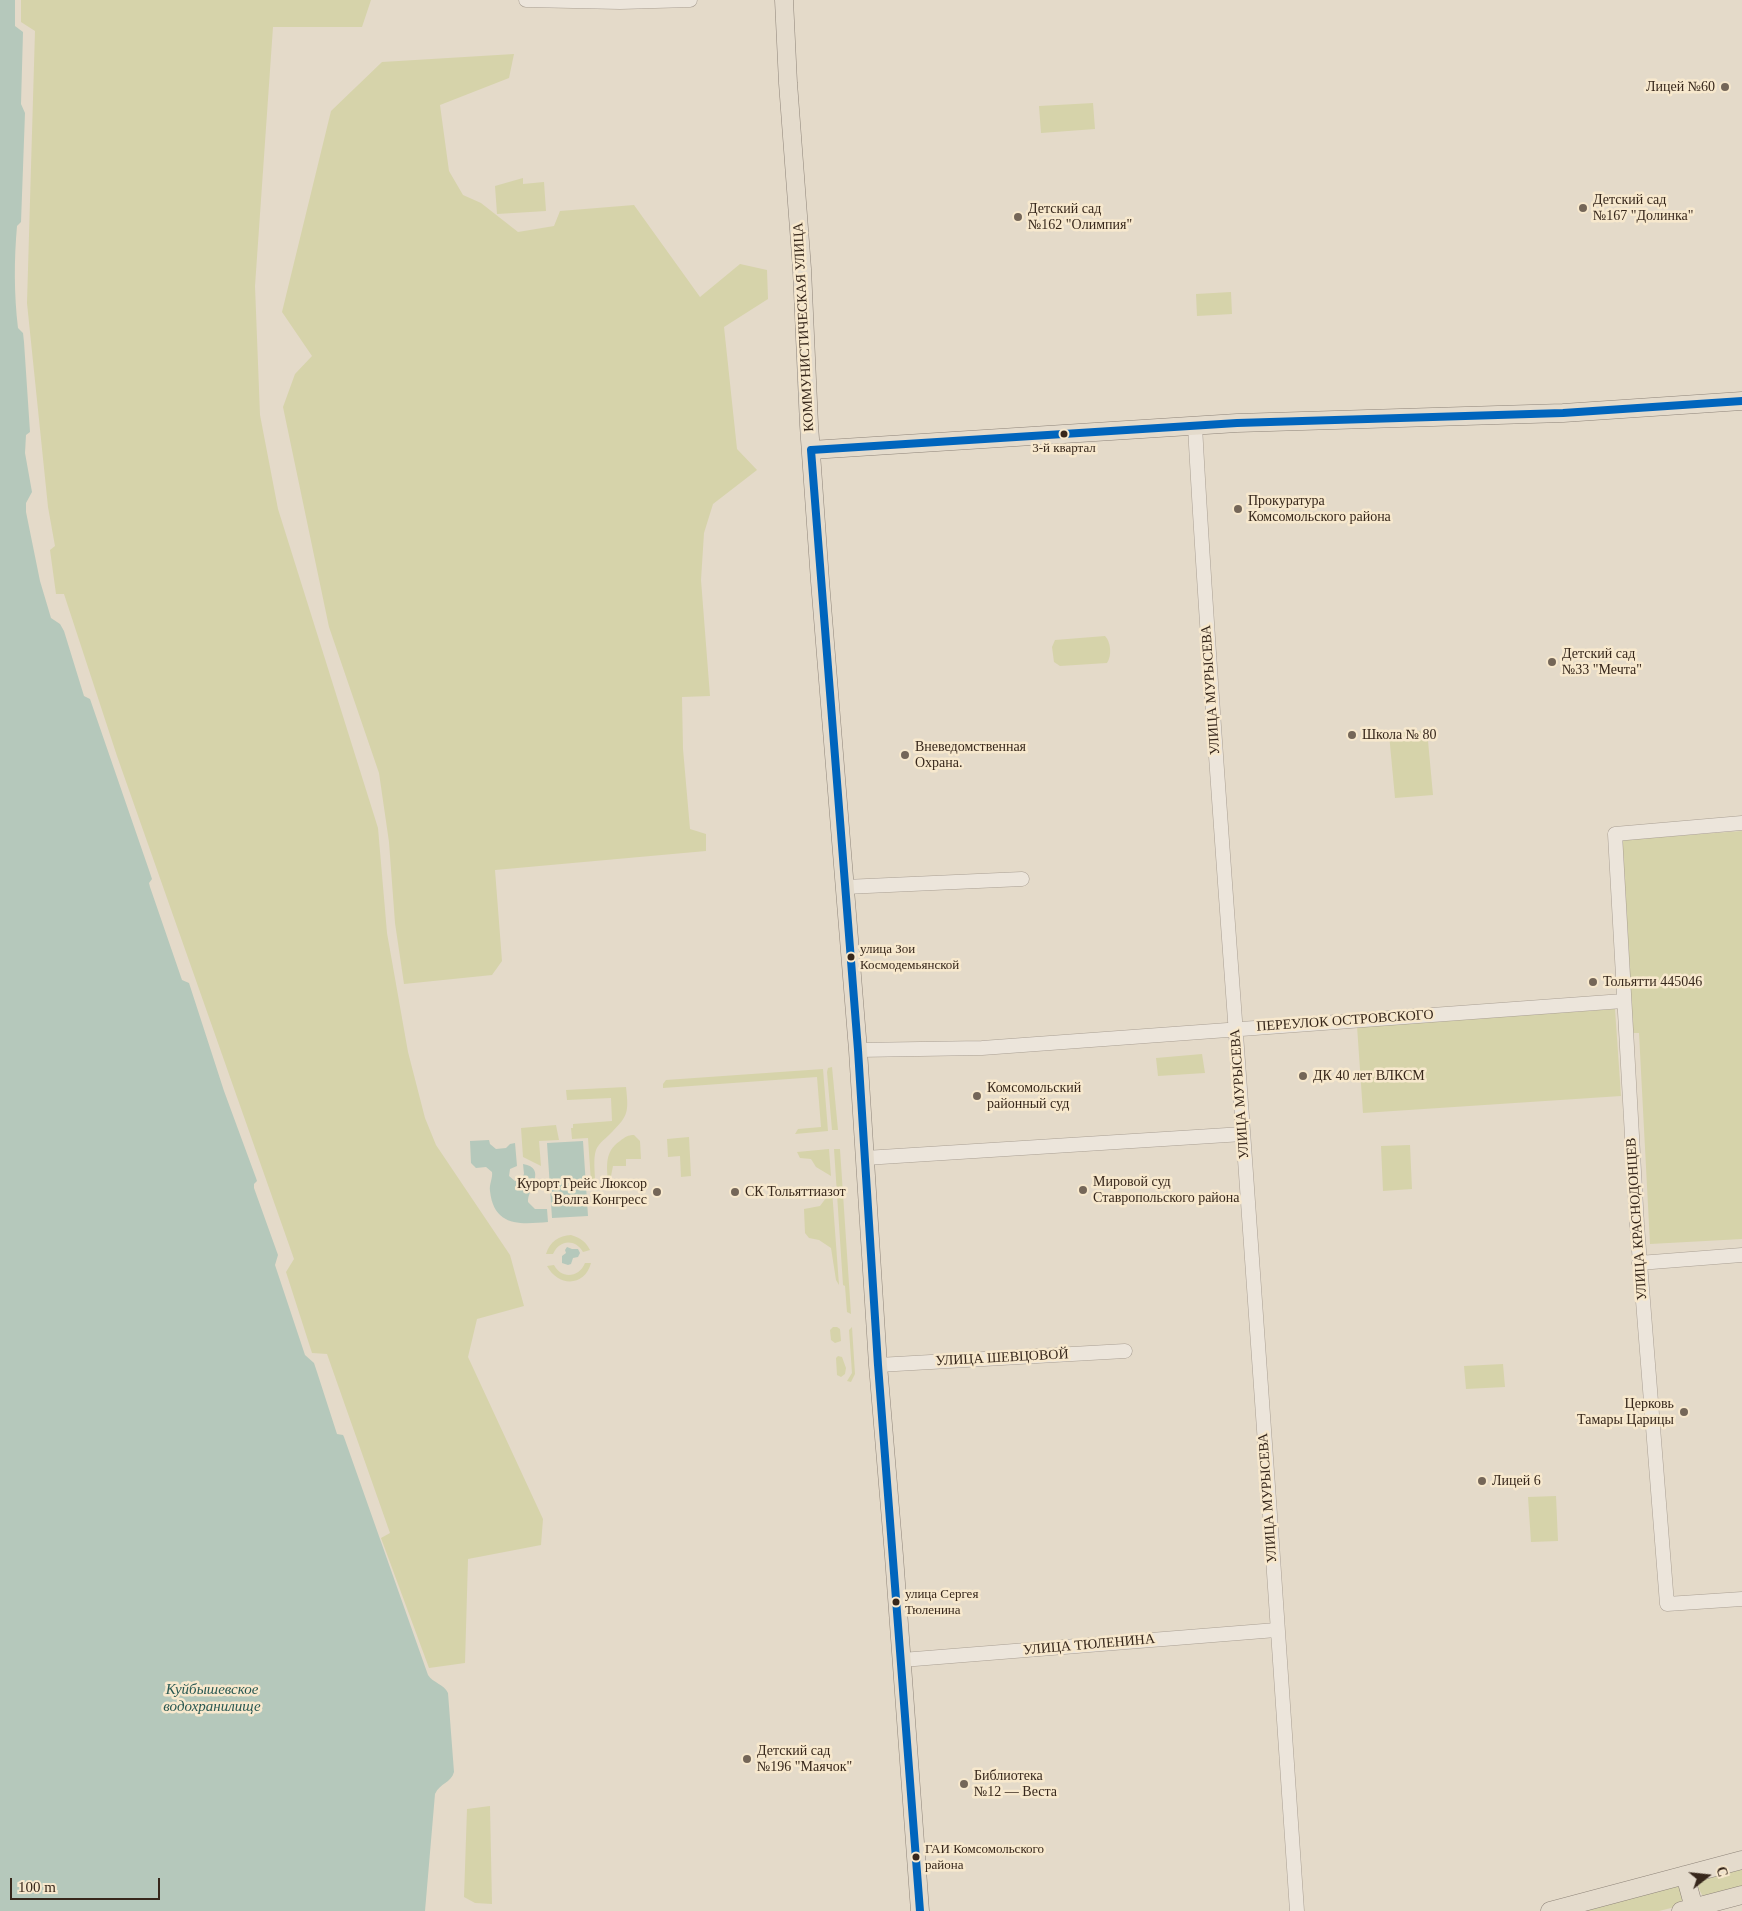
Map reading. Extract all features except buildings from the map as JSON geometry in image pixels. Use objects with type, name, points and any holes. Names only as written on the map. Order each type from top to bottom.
[{"type":"main road","name":"КОММУНИСТИЧЕСКАЯ УЛИЦА","points":[[784,0],[788,83],[802,268],[811,450],[858,1050],[878,1365],[920,1911]]},
{"type":"main road","points":[[811,450],[1194,426],[1563,413],[1742,401]]},
{"type":"main road","points":[[1550,1911],[1742,1860]]},
{"type":"main road","points":[[1685,1876],[1687,1909],[1718,1906],[1742,1895]]},
{"type":"street","points":[[526,0],[620,2],[690,0]]},
{"type":"street","name":"УЛИЦА МУРЫСЕВА","points":[[1194,426],[1276,1630],[1297,1911]]},
{"type":"street","name":"УЛИЦА КРАСНОДОНЦЕВ","points":[[1742,823],[1615,834],[1639,1263],[1667,1604],[1742,1599]]},
{"type":"street","points":[[845,887],[1022,879]]},
{"type":"street","name":"ПЕРЕУЛОК ОСТРОВСКОГО","points":[[858,1050],[982,1048],[1623,1002]]},
{"type":"street","points":[[865,1158],[1243,1134]]},
{"type":"street","points":[[1639,1263],[1742,1256]]},
{"type":"street","name":"УЛИЦА ШЕВЦОВОЙ","points":[[878,1365],[1125,1351]]},
{"type":"street","name":"УЛИЦА ТЮЛЕНИНА","points":[[902,1660],[1276,1630]]},
{"type":"shaded area","points":[[21,0],[371,0],[362,27],[273,27],[255,286],[260,415],[278,509],[378,828],[387,933],[408,1052],[425,1118],[436,1145],[510,1255],[524,1306],[477,1319],[468,1357],[543,1519],[541,1545],[468,1559],[465,1663],[429,1668],[381,1538],[390,1533],[327,1354],[312,1353],[286,1272],[294,1259],[117,756],[64,594],[56,594],[50,550],[55,546],[48,507],[27,303],[35,31],[21,22]]},
{"type":"shaded area","points":[[514,54],[509,78],[440,105],[449,171],[463,195],[481,203],[518,232],[554,226],[560,211],[634,205],[700,297],[740,264],[767,270],[768,299],[724,327],[737,449],[757,470],[713,504],[704,533],[701,580],[710,696],[682,697],[683,749],[690,829],[706,834],[706,851],[495,870],[502,961],[492,975],[404,984],[395,923],[389,842],[379,773],[329,627],[283,407],[295,374],[312,356],[282,312],[331,111],[382,62]]},
{"type":"shaded area","points":[[1093,103],[1095,129],[1041,133],[1039,106]]},
{"type":"shaded area","points":[[523,178],[523,184],[544,182],[546,211],[497,214],[495,186]]},
{"type":"shaded area","points":[[1231,292],[1232,314],[1197,316],[1196,294]]},
{"type":"shaded area","points":[[1105,636],[1109,642],[1110,649],[1110,657],[1107,663],[1060,666],[1054,662],[1052,647],[1055,640]]},
{"type":"shaded area","points":[[1427,730],[1433,795],[1395,798],[1389,734]]},
{"type":"shaded area","points":[[1742,831],[1742,1239],[1650,1244],[1639,1033],[1631,1033],[1620,840]]},
{"type":"shaded area","points":[[1615,1009],[1621,1096],[1363,1113],[1357,1026]]},
{"type":"shaded area","points":[[1202,1054],[1205,1073],[1158,1076],[1156,1058]]},
{"type":"shaded area","points":[[832,1067],[838,1130],[832,1130],[827,1072],[828,1068]]},
{"type":"shaded area","points":[[823,1069],[828,1131],[795,1134],[798,1129],[821,1127],[817,1077],[663,1088],[666,1080]]},
{"type":"shaded area","points":[[626,1087],[626,1114],[624,1119],[597,1148],[595,1181],[591,1182],[588,1138],[572,1139],[571,1128],[573,1128],[573,1124],[612,1121],[611,1098],[567,1100],[566,1090]]},
{"type":"shaded area","points":[[556,1125],[559,1140],[539,1141],[541,1166],[523,1157],[521,1128]]},
{"type":"shaded area","points":[[634,1135],[640,1141],[641,1159],[626,1159],[626,1166],[613,1166],[608,1184],[607,1171],[611,1150],[623,1138]]},
{"type":"shaded area","points":[[689,1137],[691,1176],[681,1177],[680,1156],[668,1157],[667,1139]]},
{"type":"shaded area","points":[[1410,1145],[1412,1189],[1383,1191],[1381,1146]]},
{"type":"shaded area","points":[[829,1149],[831,1176],[816,1167],[811,1159],[800,1158],[797,1152]]},
{"type":"shaded area","points":[[834,1149],[840,1149],[851,1314],[847,1312],[845,1286],[843,1285]]},
{"type":"shaded area","points":[[832,1190],[839,1285],[836,1280],[831,1248],[819,1240],[809,1238],[805,1233],[804,1209],[820,1206]]},
{"type":"shaded area","points":[[571,1235],[578,1237],[590,1250],[583,1252],[576,1244],[567,1242],[559,1246],[553,1254],[546,1254],[556,1240]]},
{"type":"shaded area","points":[[585,1263],[591,1263],[588,1271],[583,1277],[571,1281],[564,1281],[558,1278],[547,1266],[554,1265],[561,1273],[570,1275],[579,1272]]},
{"type":"shaded area","points":[[833,1327],[840,1329],[841,1341],[835,1343],[831,1340],[830,1330]]},
{"type":"shaded area","points":[[852,1327],[855,1374],[851,1382],[847,1381],[852,1373],[849,1330]]},
{"type":"shaded area","points":[[838,1356],[842,1357],[846,1368],[845,1374],[841,1377],[837,1375],[836,1358]]},
{"type":"shaded area","points":[[1503,1364],[1505,1387],[1466,1389],[1464,1366]]},
{"type":"shaded area","points":[[1556,1496],[1558,1541],[1531,1542],[1528,1497]]},
{"type":"shaded area","points":[[490,1806],[492,1904],[475,1903],[464,1897],[467,1809]]},
{"type":"shaded area","points":[[1742,1866],[1742,1888],[1708,1897],[1702,1895],[1698,1887],[1702,1877]]},
{"type":"shaded area","points":[[1676,1885],[1685,1892],[1683,1905],[1659,1911],[1575,1911]]},
{"type":"water","name":"Куйбышевское водохранилище","points":[[0,0],[15,0],[15,26],[23,32],[21,104],[25,113],[21,222],[17,226],[15,290],[18,328],[23,333],[24,342],[30,432],[26,435],[25,453],[32,492],[26,503],[26,512],[40,581],[51,618],[60,624],[64,631],[84,696],[90,699],[152,879],[149,883],[150,887],[182,980],[189,983],[224,1091],[256,1178],[257,1181],[254,1184],[254,1188],[278,1255],[275,1265],[305,1355],[314,1363],[337,1434],[344,1437],[428,1675],[448,1693],[454,1772],[453,1776],[435,1794],[425,1911],[0,1911]]},
{"type":"water","points":[[489,1140],[490,1144],[496,1149],[506,1148],[510,1144],[515,1143],[517,1166],[510,1169],[509,1176],[515,1181],[520,1180],[524,1174],[523,1164],[530,1166],[534,1170],[535,1175],[528,1202],[535,1209],[547,1209],[548,1222],[519,1223],[503,1218],[497,1212],[490,1191],[492,1172],[486,1167],[476,1168],[471,1163],[470,1141]]},
{"type":"water","points":[[583,1141],[588,1216],[552,1218],[547,1143]]},
{"type":"water","points":[[567,1247],[578,1249],[580,1253],[568,1265],[562,1263],[562,1256],[566,1253]]},
{"type":"transit line","points":[[811,450],[1237,423],[1563,413],[1742,401]]},
{"type":"transit line","points":[[811,450],[858,1050],[878,1365],[920,1911]]},
{"type":"place","name":"Лицей №60","points":[[1725,87]]},
{"type":"place","name":"Детский сад №167 \"Долинка\"","points":[[1583,208]]},
{"type":"place","name":"Детский сад №162 \"Олимпия\"","points":[[1018,217]]},
{"type":"place","name":"3-й квартал","points":[[1064,434]]},
{"type":"place","name":"Прокуратура Комсомольского района","points":[[1238,509]]},
{"type":"place","name":"Детский сад №33 \"Мечта\"","points":[[1552,662]]},
{"type":"place","name":"Школа № 80","points":[[1352,735]]},
{"type":"place","name":"Вневедомственная Охрана.","points":[[905,755]]},
{"type":"place","name":"улица Зои Космодемьянской","points":[[851,957]]},
{"type":"place","name":"Тольятти 445046","points":[[1593,982]]},
{"type":"place","name":"ДК 40 лет ВЛКСМ","points":[[1303,1076]]},
{"type":"place","name":"Комсомольский районный суд","points":[[977,1096]]},
{"type":"place","name":"Мировой суд Ставропольского района","points":[[1083,1190]]},
{"type":"place","name":"Курорт Грейс Люксор Волга Конгресс","points":[[657,1192]]},
{"type":"place","name":"СК Тольяттиазот","points":[[735,1192]]},
{"type":"place","name":"Церковь Тамары Царицы","points":[[1684,1412]]},
{"type":"place","name":"Лицей 6","points":[[1482,1481]]},
{"type":"place","name":"улица Сергея Тюленина","points":[[896,1602]]},
{"type":"place","name":"Детский сад №196 \"Маячок\"","points":[[747,1759]]},
{"type":"place","name":"Библиотека №12 — Веста","points":[[964,1784]]},
{"type":"place","name":"ГАИ Комсомольского района","points":[[916,1857]]}]
